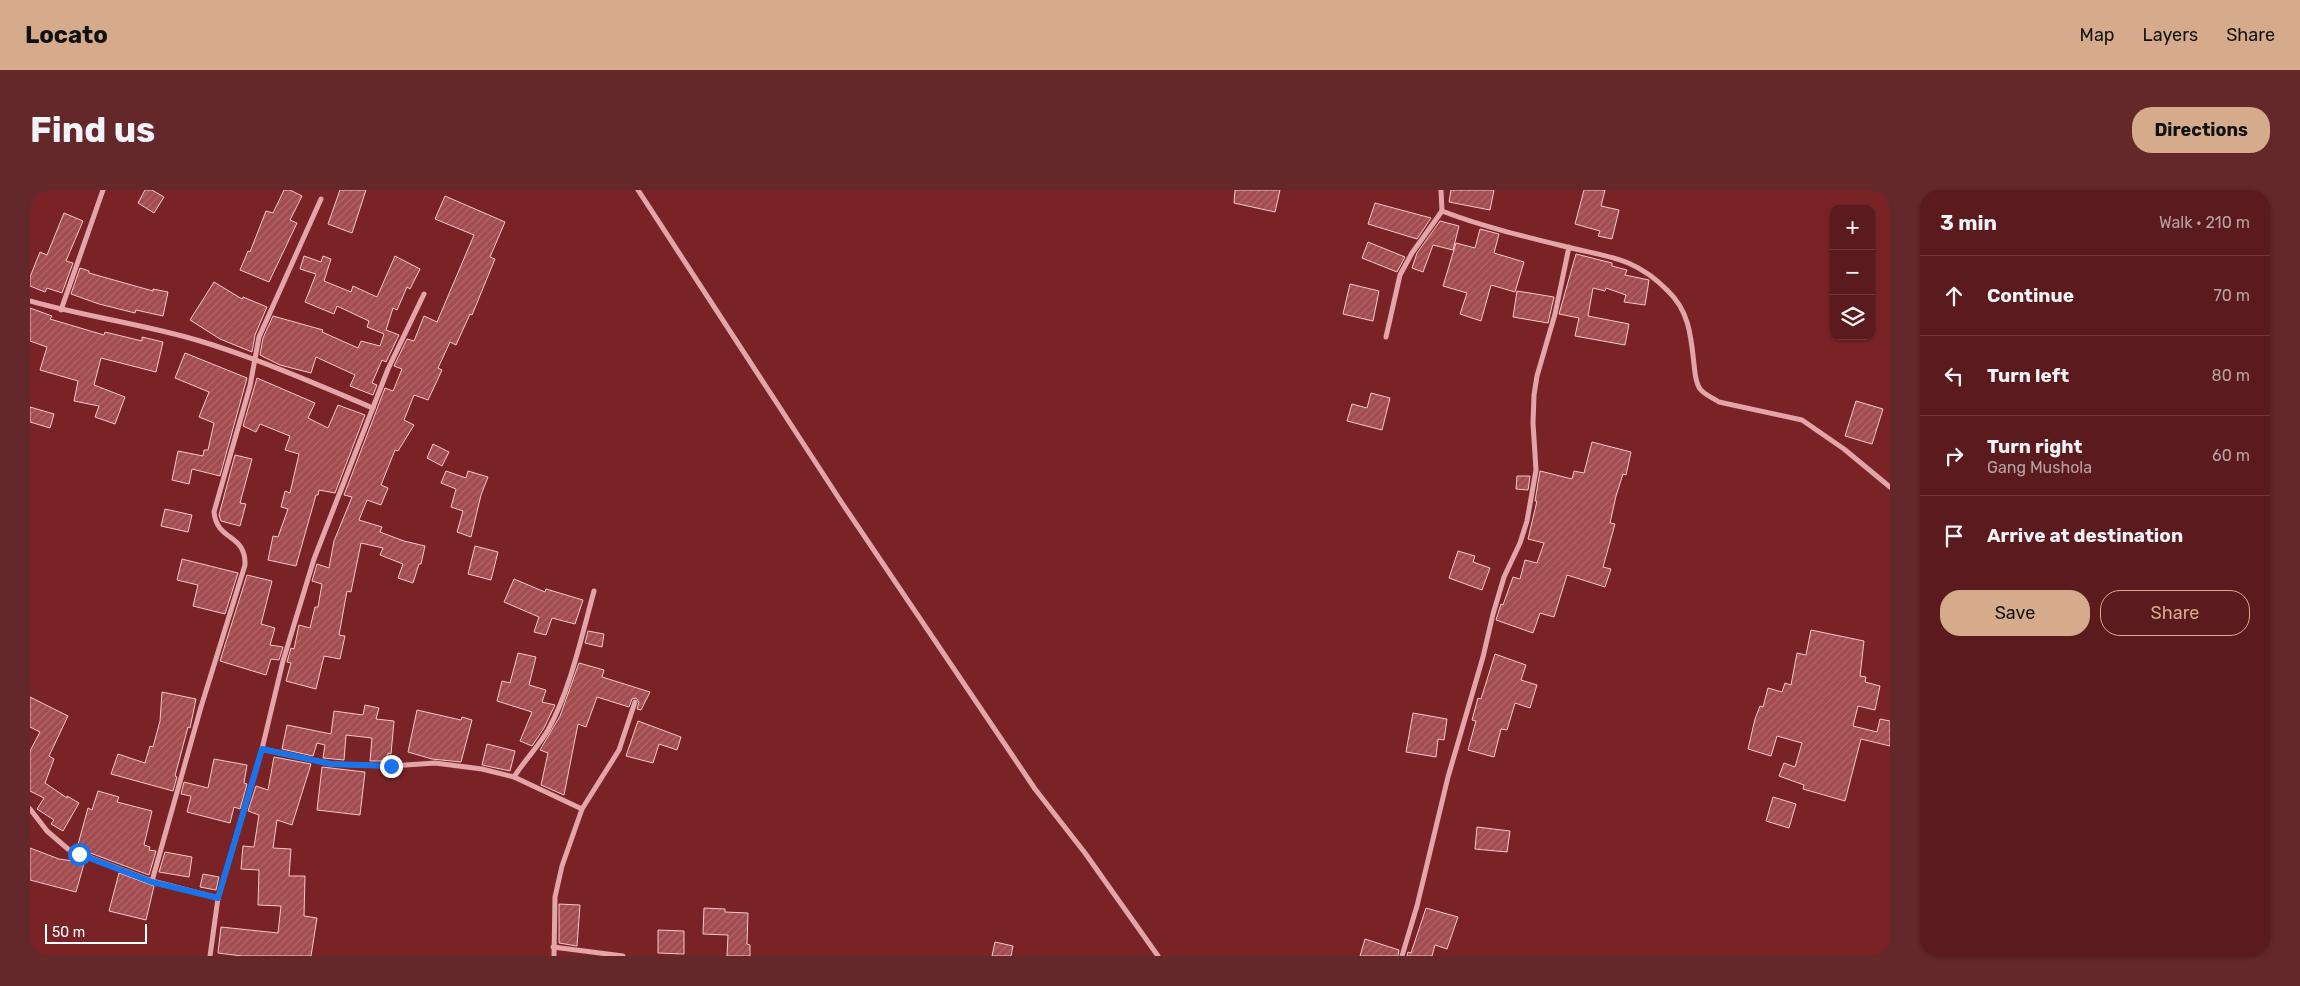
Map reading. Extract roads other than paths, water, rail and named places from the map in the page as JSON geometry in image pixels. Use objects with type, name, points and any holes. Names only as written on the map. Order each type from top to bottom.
[{"type":"street","points":[[62,310],[103,190]]},
{"type":"street","points":[[638,190],[832,487],[1035,789],[1085,852],[1158,956]]},
{"type":"street","points":[[1386,337],[1400,274],[1412,252],[1442,211],[1441,190]]},
{"type":"street","points":[[152,882],[201,707],[245,565],[245,556],[240,545],[220,530],[214,512],[250,386],[259,337],[321,199]]},
{"type":"street","points":[[1442,211],[1488,226],[1615,257],[1636,265],[1669,291],[1684,310],[1689,324],[1696,377],[1700,388],[1709,396],[1719,402],[1802,420],[1844,449],[1890,487]]},
{"type":"street","points":[[1402,956],[1417,906],[1448,777],[1483,656],[1493,614],[1504,576],[1520,543],[1527,521],[1536,470],[1533,416],[1534,394],[1537,376],[1555,314],[1569,247]]},
{"type":"street","points":[[210,956],[218,898],[262,749],[283,661],[314,559],[388,369],[424,294]]},
{"type":"street","points":[[30,301],[62,310],[199,340],[255,359],[373,408]]},
{"type":"street","points":[[514,777],[547,731],[556,713],[574,662],[594,591]]},
{"type":"street","points":[[554,956],[558,882],[582,809],[619,750],[635,702]]},
{"type":"street","points":[[262,749],[331,764],[391,766],[435,763],[482,770],[514,777],[582,809]]},
{"type":"street","points":[[30,809],[47,831],[68,849],[152,882],[218,898]]},
{"type":"street","points":[[553,947],[623,956]]}]
